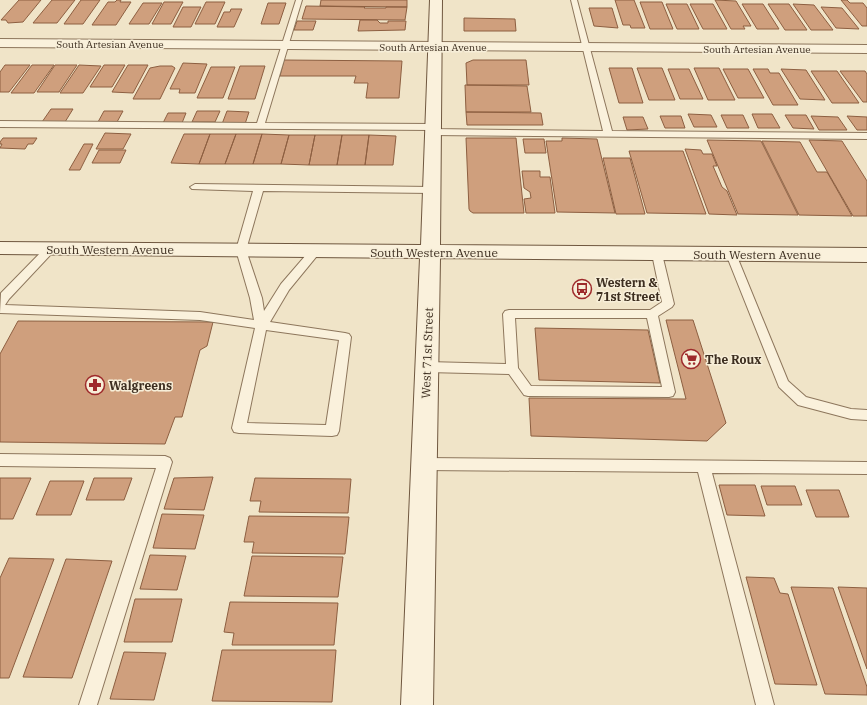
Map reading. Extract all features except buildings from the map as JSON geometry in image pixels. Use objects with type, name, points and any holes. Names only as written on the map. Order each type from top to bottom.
[{"type":"main road","name":"West 71st Street","points":[[417,705],[436,0]]},
{"type":"main road","name":"South Artesian Avenue","points":[[0,43],[867,49]]},
{"type":"main road","name":"South Western Avenue","points":[[0,248],[867,255]]},
{"type":"lane","points":[[260,126],[299,0]]},
{"type":"lane","points":[[574,0],[608,134]]},
{"type":"lane","points":[[0,124],[260,126],[608,134],[867,136]]},
{"type":"lane","points":[[195,186],[431,190]]},
{"type":"lane","points":[[259,188],[241,250],[256,298],[261,326]]},
{"type":"lane","points":[[0,304],[5,296],[51,248]]},
{"type":"lane","points":[[0,309],[200,316],[261,326],[345,337],[332,431],[239,428],[261,326],[285,287],[316,251]]},
{"type":"lane","points":[[652,314],[669,392],[528,391],[512,369],[509,314],[652,314],[668,304],[657,254]]},
{"type":"lane","points":[[730,254],[783,384],[802,401],[851,414],[867,415]]},
{"type":"lane","points":[[427,367],[512,369]]},
{"type":"lane","points":[[0,460],[165,462],[88,705]]},
{"type":"lane","points":[[424,464],[867,468]]},
{"type":"lane","points":[[703,466],[765,705]]},
{"type":"place","name":"Western & 71st Street","points":[[582,289]]},
{"type":"place","name":"The Roux","points":[[691,359]]},
{"type":"place","name":"Walgreens","points":[[95,385]]}]
